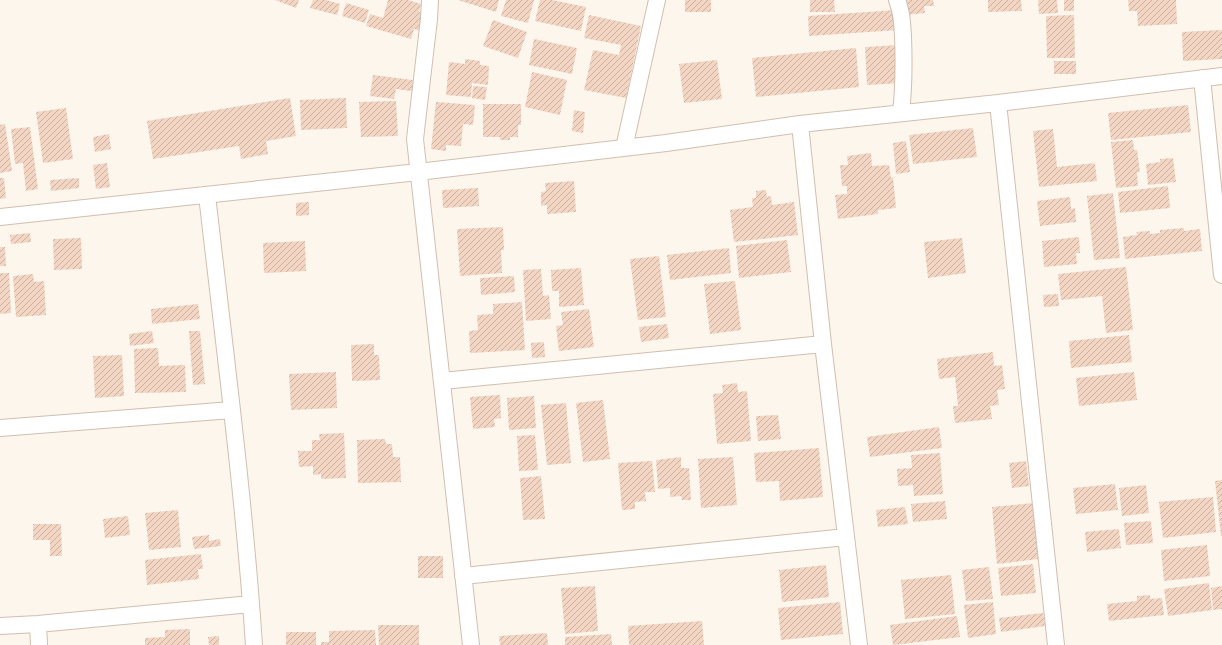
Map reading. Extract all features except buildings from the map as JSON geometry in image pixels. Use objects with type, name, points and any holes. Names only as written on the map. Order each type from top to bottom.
[{"type":"street","points":[[430,0],[415,139],[471,645]]},
{"type":"street","points":[[624,148],[657,0]]},
{"type":"street","points":[[897,0],[901,11],[904,46],[904,82],[901,113]]},
{"type":"street","points":[[0,217],[418,172],[624,148],[800,124],[998,103],[1222,76]]},
{"type":"street","points":[[1202,78],[1222,276]]},
{"type":"street","points":[[998,103],[1056,645]]},
{"type":"street","points":[[800,124],[823,344],[859,645]]},
{"type":"street","points":[[207,195],[232,410],[252,604],[254,645]]},
{"type":"street","points":[[442,381],[823,344]]},
{"type":"street","points":[[0,428],[232,410]]},
{"type":"street","points":[[463,576],[846,537]]},
{"type":"street","points":[[0,626],[38,624],[252,604]]},
{"type":"street","points":[[38,624],[39,645]]}]
